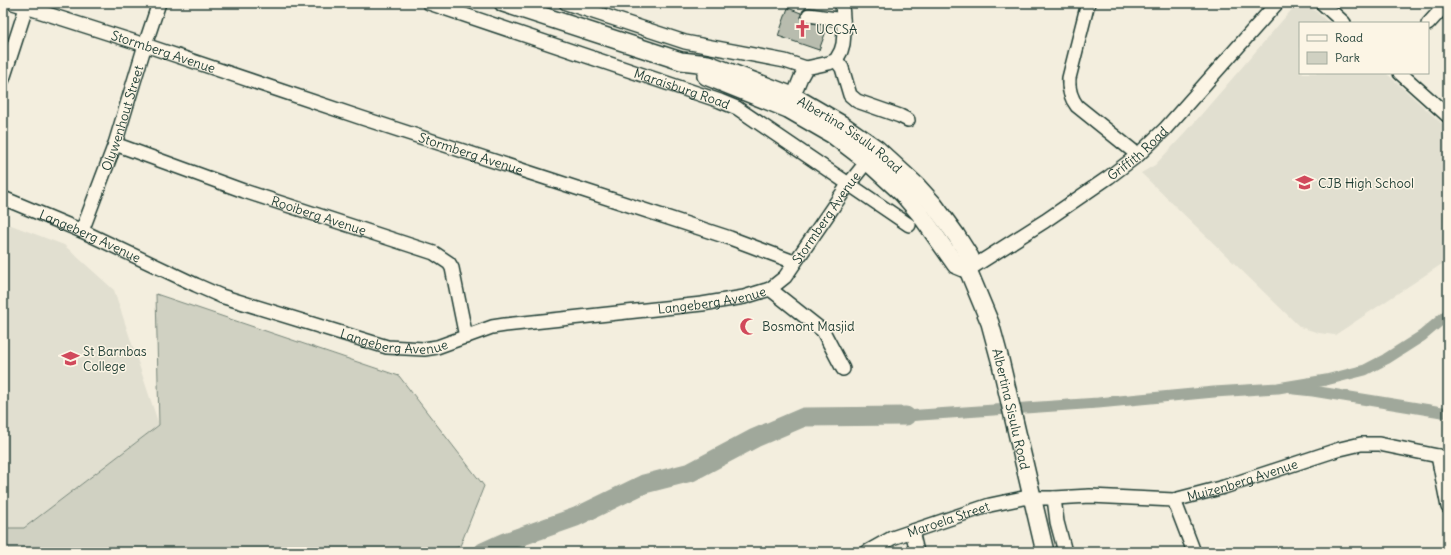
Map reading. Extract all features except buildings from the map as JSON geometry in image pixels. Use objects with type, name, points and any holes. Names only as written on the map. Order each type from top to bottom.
[{"type":"main road","name":"Albertina Sisulu Road","points":[[503,3],[681,61],[708,64],[791,102],[833,135],[872,155],[920,214],[956,265],[968,270],[990,323],[1045,552]]},
{"type":"street","name":"Stormberg Avenue","points":[[13,3],[145,45],[359,117],[730,238],[794,262],[848,185],[872,155]]},
{"type":"street","name":"Olywenhout Street","points":[[82,231],[115,144],[159,3]]},
{"type":"street","name":"Maraisburg Road","points":[[429,3],[732,106],[909,226]]},
{"type":"street","points":[[566,3],[685,42],[785,61],[806,68],[836,60],[844,44],[842,3]]},
{"type":"street","points":[[1088,3],[1069,78],[1068,90],[1073,101],[1078,106],[1138,154]]},
{"type":"street","name":"Griffith Road","points":[[968,270],[1109,177],[1138,154],[1165,129],[1277,3]]},
{"type":"street","points":[[1322,3],[1343,22]]},
{"type":"street","points":[[1429,23],[1447,3]]},
{"type":"street","points":[[3,79],[26,8]]},
{"type":"street","points":[[809,14],[844,20]]},
{"type":"street","points":[[836,60],[842,68],[850,95],[857,101],[908,120]]},
{"type":"street","points":[[791,102],[800,77],[806,68]]},
{"type":"street","points":[[1401,74],[1448,116]]},
{"type":"street","name":"Rooiberg Avenue","points":[[115,144],[244,191],[434,253],[449,263],[452,268],[466,337]]},
{"type":"street","name":"Langeberg Avenue","points":[[3,198],[82,231],[221,296],[387,347],[424,350],[437,347],[492,327],[702,304],[744,297],[770,289],[785,277],[794,262]]},
{"type":"street","points":[[770,289],[823,331],[844,369]]},
{"type":"street","name":"Muizenberg Avenue","points":[[1032,498],[1090,496],[1174,500],[1224,487],[1340,449],[1361,444],[1379,444],[1443,457]]},
{"type":"street","points":[[1443,457],[1448,507]]},
{"type":"street","name":"Maroela Street","points":[[867,552],[892,538],[990,505],[1032,498]]},
{"type":"street","points":[[1054,498],[1057,522],[1065,552]]},
{"type":"street","points":[[1174,500],[1194,552]]},
{"type":"street","points":[[912,531],[918,552]]},
{"type":"shaded area","points":[[1294,7],[1312,8],[1328,22],[1299,22],[1299,74],[1387,74],[1448,129],[1448,260],[1335,335],[1319,333],[1300,327],[1141,173],[1155,165],[1187,131]]},
{"type":"shaded area","name":"St Barnbas College","points":[[3,222],[64,245],[114,290],[159,425],[24,528],[3,528]]},
{"type":"green space","points":[[156,294],[399,376],[484,486],[460,546],[448,552],[3,552],[3,528],[24,528],[159,425]]},
{"type":"waterway","points":[[906,416],[1098,403],[1214,392],[1278,388],[1326,380],[1365,370],[1386,359],[1422,336],[1448,314]]},
{"type":"waterway","points":[[1294,389],[1448,413]]},
{"type":"waterway","points":[[483,552],[505,542],[576,517],[644,484],[691,472],[755,438],[804,417],[906,416]]},
{"type":"place","name":"UCCSA","points":[[803,29]]},
{"type":"place","name":"CJB High School","points":[[1305,183]]},
{"type":"place","name":"Bosmont Masjid","points":[[749,326]]},
{"type":"place","name":"St Barnbas College","points":[[70,358]]}]
